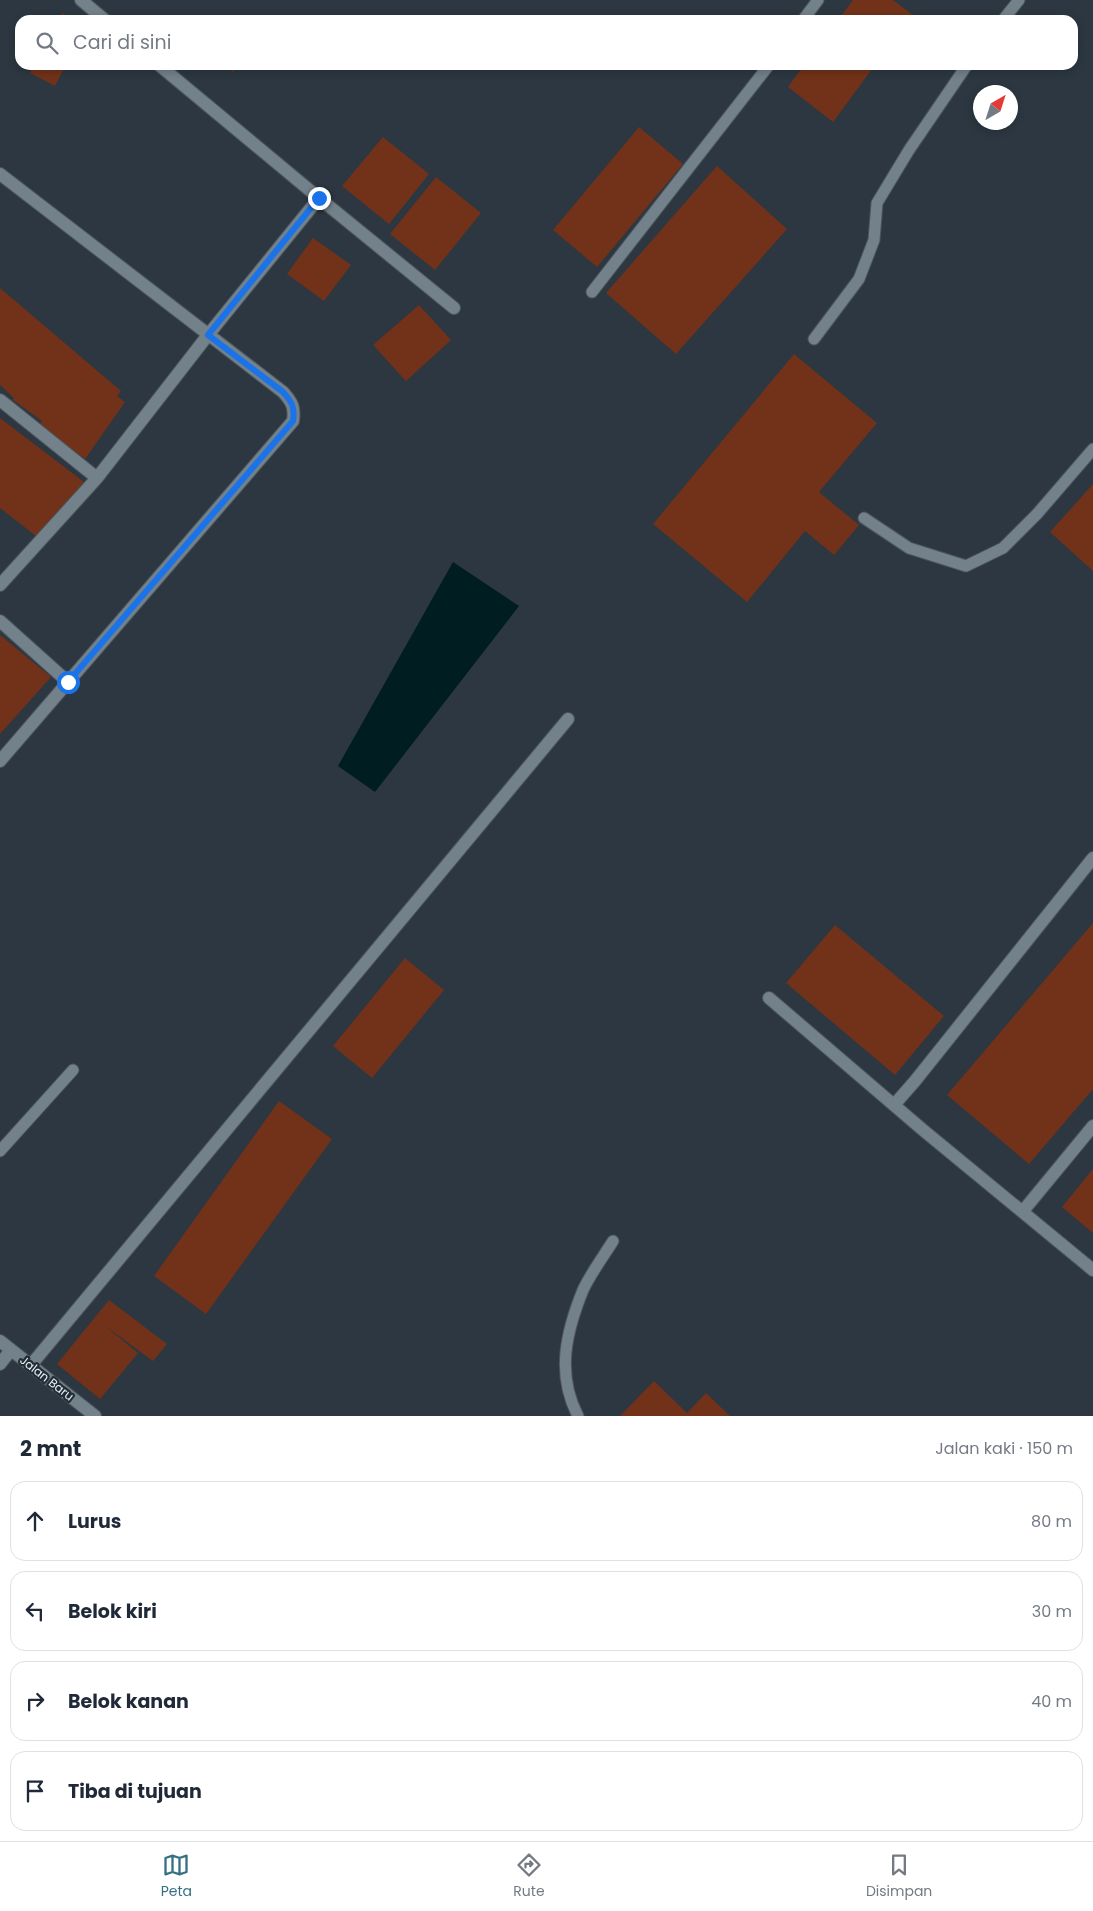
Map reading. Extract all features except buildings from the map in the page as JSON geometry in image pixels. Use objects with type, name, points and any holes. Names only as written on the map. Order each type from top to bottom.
[{"type":"street","points":[[81,0],[99,15]]},
{"type":"street","points":[[165,70],[454,308]]},
{"type":"street","points":[[0,174],[283,392],[292,402],[295,410],[293,421],[0,761]]},
{"type":"street","points":[[0,585],[98,478],[208,335],[319,198]]},
{"type":"street","points":[[0,400],[98,478]]},
{"type":"street","points":[[0,621],[68,682]]},
{"type":"street","points":[[31,1365],[568,719]]},
{"type":"street","points":[[894,1105],[1093,858]]},
{"type":"street","points":[[769,998],[894,1105],[1093,1270]]},
{"type":"street","points":[[1023,1212],[1093,1126]]},
{"type":"street","name":"Jalan Baru","points":[[0,1340],[95,1416]]},
{"type":"street","points":[[0,1364],[11,1350]]},
{"type":"lane","points":[[807,15],[818,0]]},
{"type":"lane","points":[[1007,15],[1019,0]]},
{"type":"lane","points":[[592,292],[765,70]]},
{"type":"lane","points":[[814,339],[859,279],[874,240],[877,202],[909,150],[964,70]]},
{"type":"lane","points":[[864,518],[909,548],[966,566],[1003,548],[1037,514],[1093,449]]},
{"type":"lane","points":[[0,1151],[73,1070]]},
{"type":"lane","points":[[578,1416],[570,1401],[564,1372],[566,1344],[584,1290],[613,1241]]},
{"type":"shaded area","points":[[453,562],[519,606],[375,792],[338,766]]},
{"type":"route","points":[[68,682],[293,421],[295,410],[292,402],[283,392],[208,335],[319,198]]}]
